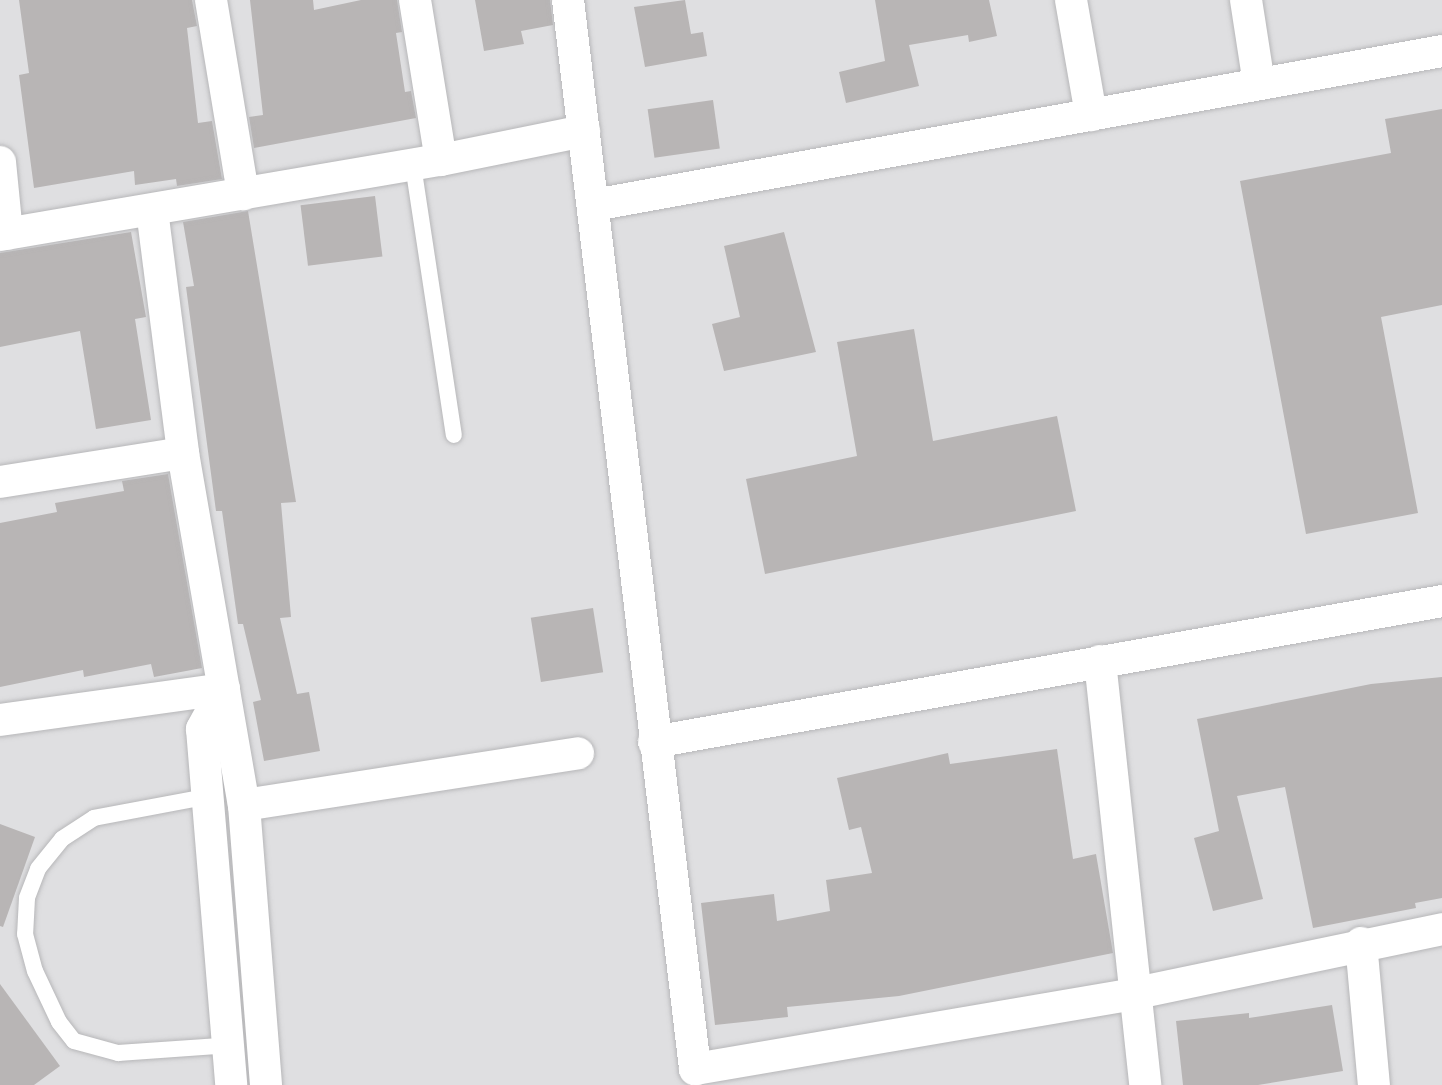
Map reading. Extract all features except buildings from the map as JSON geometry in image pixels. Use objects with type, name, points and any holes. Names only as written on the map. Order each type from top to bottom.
[{"type":"street","points":[[211,0],[243,194]]},
{"type":"street","points":[[415,0],[427,163]]},
{"type":"street","points":[[568,0],[594,205],[654,742],[695,1069],[1132,994],[1361,943],[1442,929]]},
{"type":"street","points":[[1071,0],[1091,115]]},
{"type":"street","points":[[1245,0],[1259,84]]},
{"type":"street","points":[[594,205],[1442,51]]},
{"type":"street","points":[[0,162],[4,235],[427,163],[584,131]]},
{"type":"street","points":[[152,210],[183,453],[244,805],[265,1085]]},
{"type":"street","points":[[0,482],[183,453]]},
{"type":"street","points":[[654,742],[1442,601]]},
{"type":"street","points":[[1100,661],[1132,994],[1145,1085]]},
{"type":"street","points":[[0,720],[224,689]]},
{"type":"street","points":[[224,689],[202,729],[205,797],[231,1045],[231,1085]]},
{"type":"street","points":[[244,805],[578,753]]},
{"type":"street","points":[[1361,943],[1374,1085]]},
{"type":"lane","points":[[427,163],[454,435]]},
{"type":"lane","points":[[205,797],[94,818],[62,839],[38,869],[27,898],[25,934],[35,971],[59,1022],[74,1041],[118,1054],[231,1045]]}]
